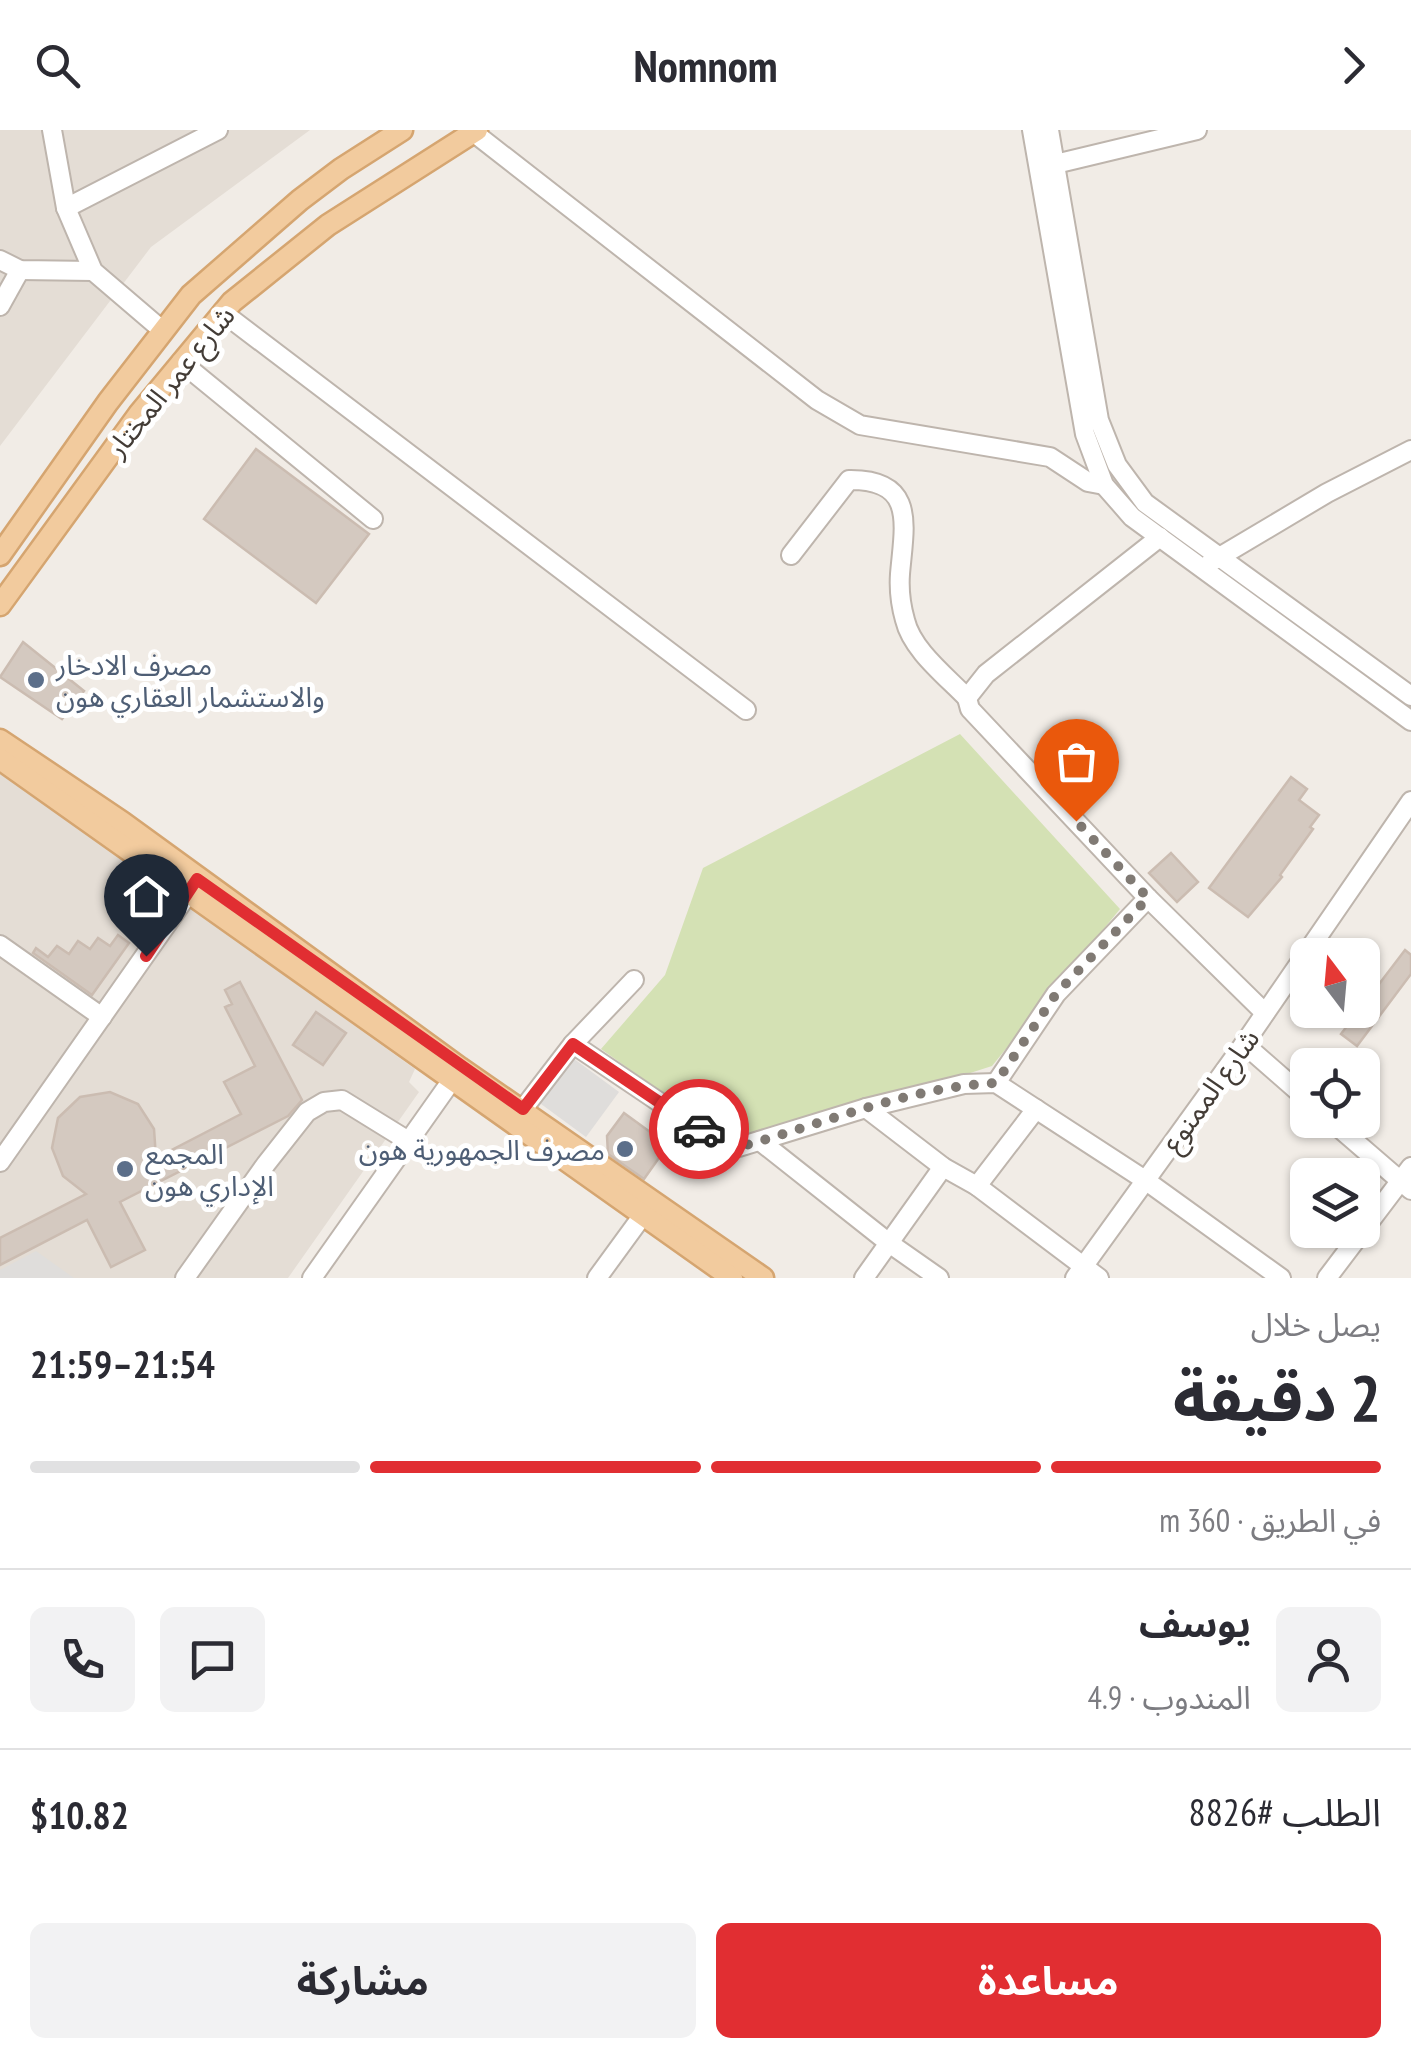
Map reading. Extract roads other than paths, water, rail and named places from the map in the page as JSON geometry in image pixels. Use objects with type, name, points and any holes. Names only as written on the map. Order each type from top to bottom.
[{"type":"main road","name":"شارع عمر المختار","points":[[0,555],[162,330],[205,282],[374,137],[402,130]]},
{"type":"main road","name":"شارع عمر المختار","points":[[0,605],[139,414],[227,307],[328,225],[475,131]]},
{"type":"main road","points":[[205,282],[227,307]]},
{"type":"main road","points":[[0,740],[109,812],[193,886]]},
{"type":"main road","points":[[0,759],[193,886],[623,1191],[762,1278]]},
{"type":"main road","points":[[456,1074],[523,1109],[623,1191],[642,1215],[732,1278]]},
{"type":"street","points":[[52,130],[66,208],[93,270],[162,330]]},
{"type":"street","points":[[66,208],[218,130]]},
{"type":"street","points":[[1032,130],[1047,166],[1108,445],[1127,482],[1211,563],[1411,720]]},
{"type":"street","points":[[1049,130],[1047,166],[1086,434],[1104,485],[1132,516],[1160,537],[1211,563],[1411,696]]},
{"type":"street","points":[[1047,166],[1197,130]]},
{"type":"street","points":[[475,131],[816,400],[860,425],[1050,458],[1088,482],[1104,485]]},
{"type":"street","points":[[0,260],[20,270],[93,270]]},
{"type":"street","points":[[0,306],[20,270]]},
{"type":"street","points":[[227,307],[746,710]]},
{"type":"street","points":[[182,362],[373,519]]},
{"type":"street","points":[[1050,458],[1067,451],[1086,434]]},
{"type":"street","points":[[1211,563],[1327,493],[1411,450]]},
{"type":"street","points":[[791,555],[849,480],[866,480],[891,490],[904,510],[906,527],[899,579],[905,623],[916,643],[967,698],[970,709],[1148,898],[1265,1012]]},
{"type":"street","points":[[967,698],[986,674],[1160,537]]},
{"type":"street","name":"شارع الممنوع","points":[[1079,1272],[1244,1044],[1411,802]]},
{"type":"street","points":[[0,1162],[193,886]]},
{"type":"street","points":[[996,1083],[1056,994],[1148,898]]},
{"type":"street","points":[[0,945],[102,1018]]},
{"type":"street","points":[[523,1109],[573,1044],[634,980]]},
{"type":"street","points":[[573,1044],[725,1145],[739,1147],[866,1108],[964,1084],[996,1083],[1145,1180],[1281,1278]]},
{"type":"street","points":[[1244,1044],[1290,1084]]},
{"type":"street","points":[[312,1278],[456,1074]]},
{"type":"street","points":[[186,1278],[307,1112],[324,1102],[342,1100],[410,1142]]},
{"type":"street","points":[[866,1108],[943,1167],[977,1186],[1079,1272],[1099,1278]]},
{"type":"street","points":[[977,1186],[1036,1109]]},
{"type":"street","points":[[1327,1278],[1408,1180],[1353,1138]]},
{"type":"street","points":[[760,1141],[939,1278]]},
{"type":"street","points":[[864,1278],[943,1167]]},
{"type":"street","points":[[597,1278],[642,1215]]},
{"type":"place","name":"مصرف الادخار والاستشمار العقاري هون","points":[[36,680]]},
{"type":"place","name":"مصرف الجمهورية هون","points":[[625,1149]]},
{"type":"place","name":"المجمع الإداري هون","points":[[125,1169]]}]
